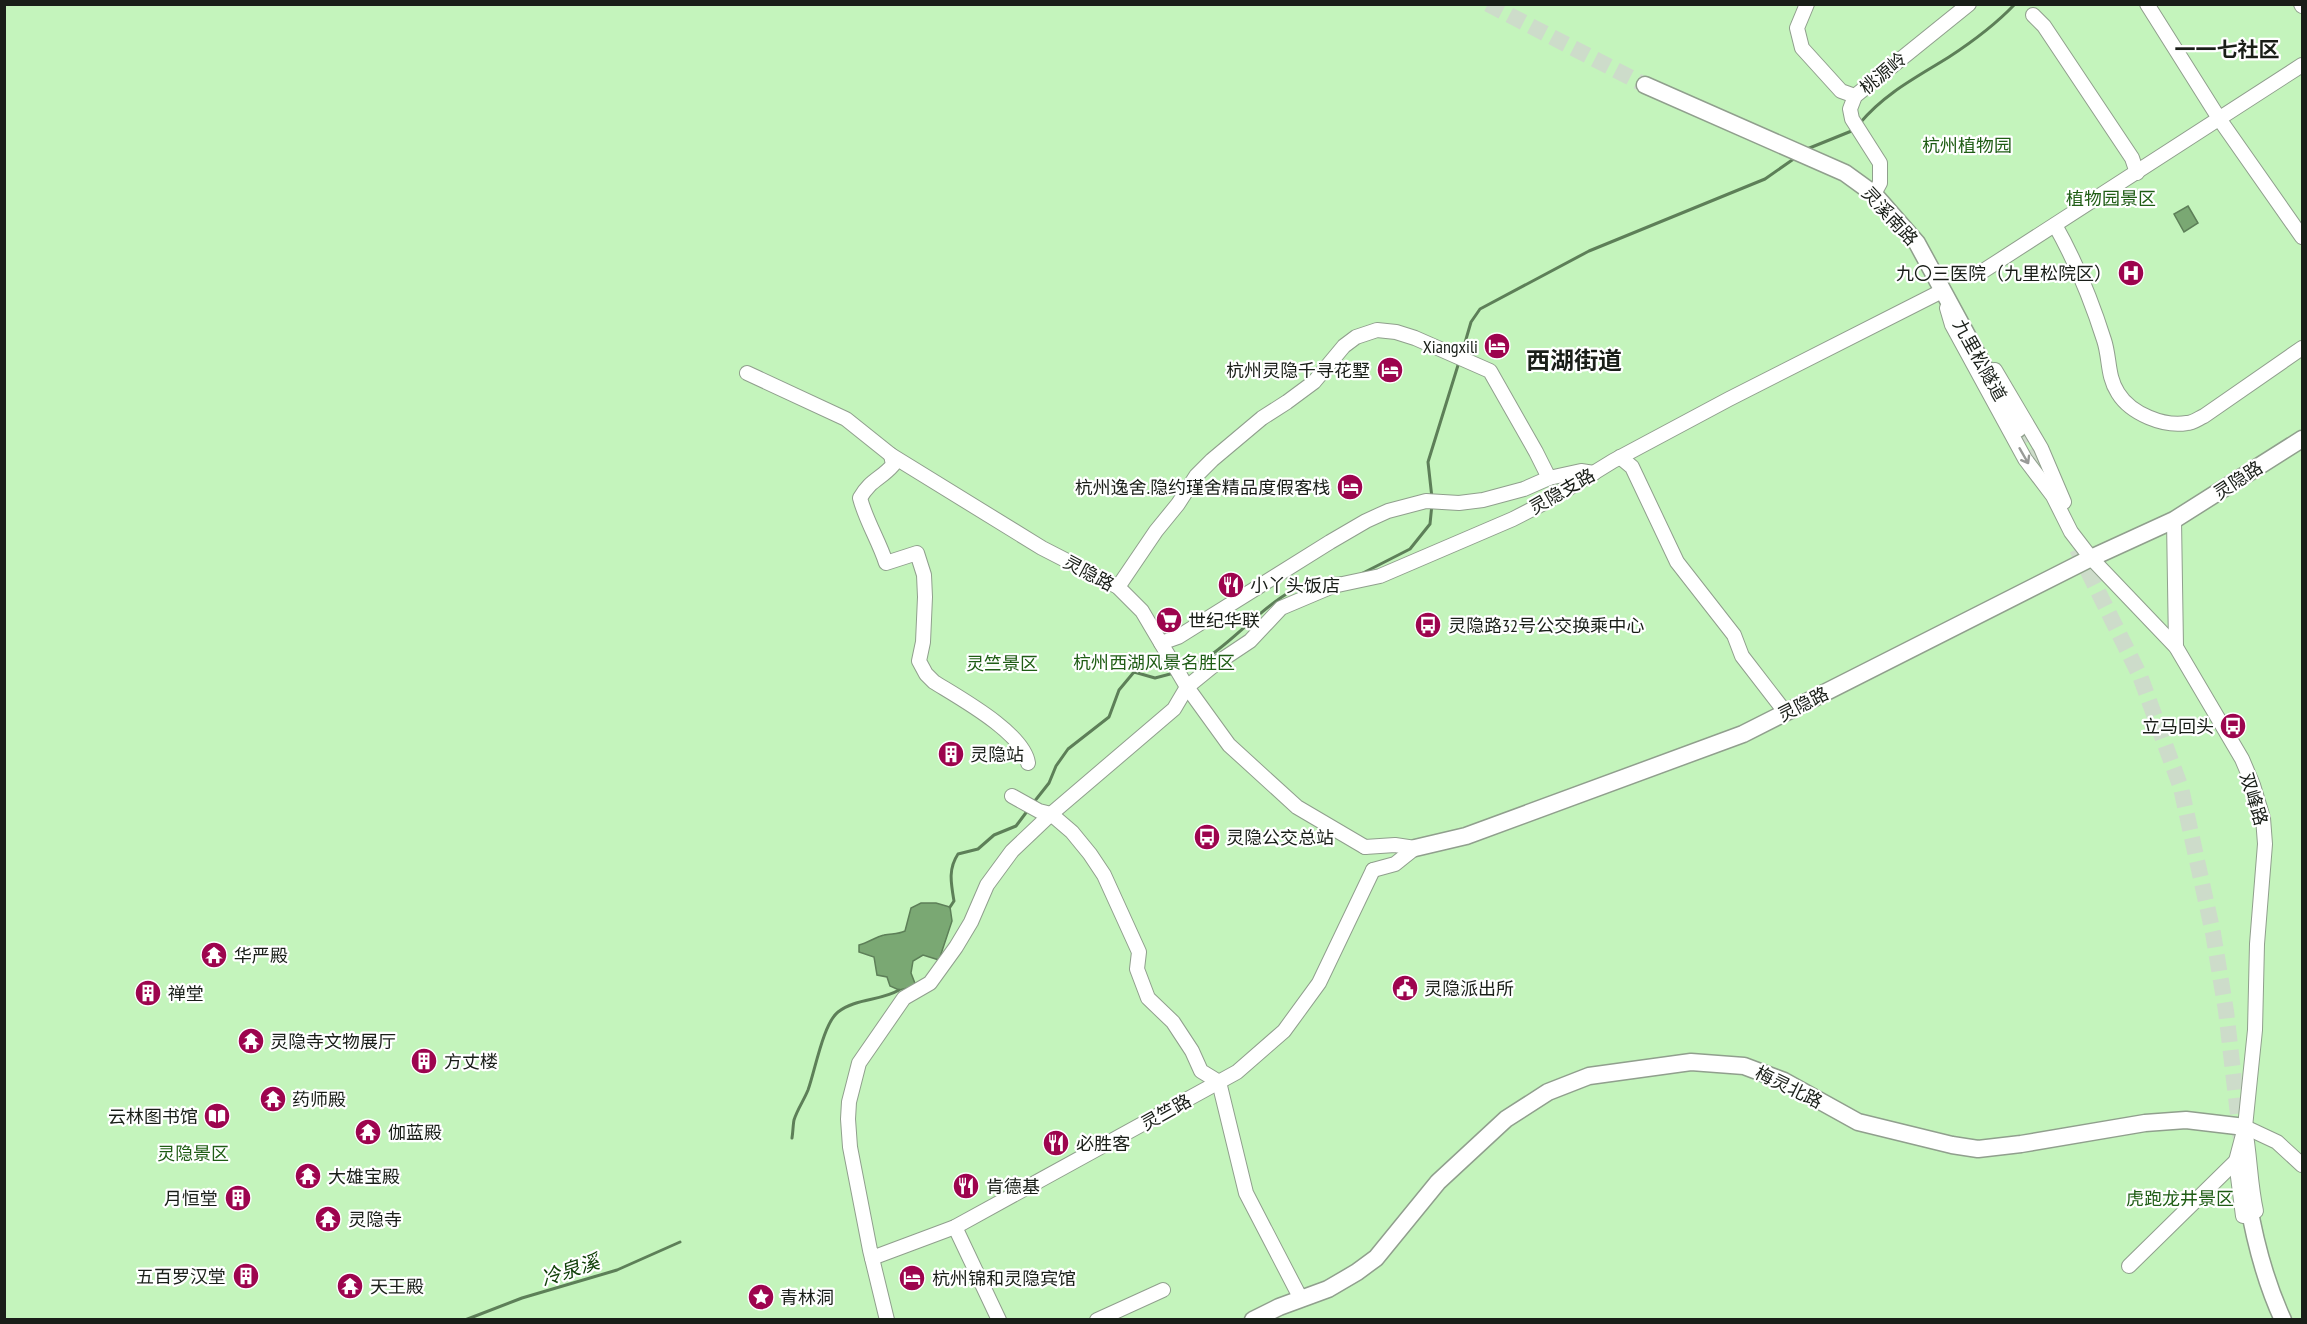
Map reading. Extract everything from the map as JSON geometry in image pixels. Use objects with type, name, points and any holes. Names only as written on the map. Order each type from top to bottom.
[{"type":"main road","name":"灵溪南路","points":[[1645,85],[1845,173],[1874,194],[1917,243],[1942,291]]},
{"type":"main road","name":"九里松隧道","points":[[1942,291],[2018,429]]},
{"type":"main road","name":"灵隐路","points":[[1415,848],[1466,836],[1743,734],[2091,558],[2174,520],[2302,439]]},
{"type":"main road","name":"梅灵北路","points":[[1253,1320],[1328,1289],[1358,1272],[1376,1258],[1438,1182],[1506,1119],[1548,1092],[1589,1076],[1691,1062],[1744,1066],[1784,1081],[1858,1122],[1952,1145],[1978,1149],[2155,1122],[2186,1120],[2245,1127]]},
{"type":"main road","points":[[2248,1201],[2259,1256],[2271,1294],[2283,1320]]},
{"type":"main road","name":"梅灵北路","points":[[1275,1320],[1301,1299]]},
{"type":"street","points":[[1807,4],[1797,28],[1802,48],[1841,91],[1855,96]]},
{"type":"street","name":"桃源岭","points":[[1874,194],[1880,183],[1880,163],[1850,109],[1855,96],[1969,4]]},
{"type":"street","points":[[2147,4],[2220,120],[2302,237]]},
{"type":"street","points":[[2033,15],[2044,26],[2132,158],[2137,173]]},
{"type":"street","points":[[1980,273],[2302,65]]},
{"type":"street","points":[[2055,225],[2085,284],[2105,343],[2108,366],[2118,394],[2148,417],[2165,423],[2188,423],[2204,416],[2302,348]]},
{"type":"street","points":[[1942,291],[1952,325],[2025,459],[2053,496],[2071,532],[2091,558]]},
{"type":"street","points":[[1942,291],[1966,323],[2041,448],[2091,558]]},
{"type":"street","name":"灵隐支路","points":[[887,1320],[852,1158],[848,1119],[849,1102],[859,1063],[904,998],[930,983],[956,947],[971,922],[987,885],[1012,851],[1051,814],[1174,709],[1186,684],[1250,641],[1281,608],[1333,586],[1380,576],[1446,546],[1482,534],[1548,501],[1620,457],[1942,291]]},
{"type":"street","points":[[1118,587],[1196,476],[1212,460],[1262,418],[1314,382],[1344,346],[1356,337],[1377,330],[1396,332],[1490,371],[1549,478]]},
{"type":"street","name":"灵隐路","points":[[747,373],[846,419],[891,455],[1042,548],[1118,587],[1142,610],[1186,684],[1229,745],[1297,807],[1365,846]]},
{"type":"street","points":[[891,455],[893,465],[885,474],[872,481],[860,498],[864,514],[880,544],[886,563],[917,553],[924,575],[925,597],[923,642],[919,661],[926,674],[934,682],[1001,726],[1027,756],[1028,763]]},
{"type":"street","points":[[1620,457],[1632,466],[1677,562],[1734,635],[1742,656],[1786,713]]},
{"type":"street","points":[[1161,642],[1178,638],[1365,521],[1388,511],[1432,502],[1459,503],[1482,500],[1524,489],[1549,478],[1581,471],[1594,473]]},
{"type":"street","points":[[2174,520],[2176,647]]},
{"type":"street","name":"双峰路","points":[[2091,558],[2176,647],[2241,759],[2263,818],[2265,844],[2257,944],[2255,1030],[2245,1127]]},
{"type":"street","points":[[1012,796],[1051,814],[1072,832],[1104,875],[1139,952],[1137,969],[1148,998],[1173,1022],[1192,1051],[1201,1071],[1219,1082],[1246,1193],[1301,1299]]},
{"type":"street","points":[[1395,845],[1415,848],[1395,864],[1373,870],[1365,846],[1395,845]]},
{"type":"street","name":"灵竺路","points":[[872,1258],[955,1227],[1237,1072],[1284,1031],[1319,983],[1373,870]]},
{"type":"street","points":[[2245,1127],[2236,1161],[2242,1211],[2250,1250],[2262,1287],[2283,1320]]},
{"type":"street","points":[[2245,1127],[2250,1185],[2261,1239],[2283,1320]]},
{"type":"street","name":"梅灵北路","points":[[2245,1127],[2277,1142],[2302,1165]]},
{"type":"street","points":[[2129,1266],[2236,1161]]},
{"type":"street","points":[[955,1227],[999,1320]]},
{"type":"street","points":[[1097,1320],[1163,1290]]},
{"type":"green space","name":"灵竺景区","points":[[5,5],[2302,5],[2302,1319],[5,1320]]},
{"type":"shaded area","points":[[2188,206],[2198,223],[2184,232],[2174,214]]},
{"type":"shaded area","points":[[921,903],[936,903],[950,907],[952,921],[939,960],[923,955],[913,961],[911,973],[916,986],[899,990],[890,986],[887,977],[877,975],[874,957],[859,952],[859,945],[887,934],[905,931],[911,908]]},
{"type":"waterway","points":[[1860,123],[1891,94],[1966,45],[1992,26],[2015,4]]},
{"type":"waterway","points":[[1807,149],[1854,130]]},
{"type":"waterway","points":[[1462,353],[1471,322],[1480,309],[1589,251],[1765,179],[1795,158]]},
{"type":"waterway","points":[[1432,498],[1428,462],[1459,362]]},
{"type":"waterway","points":[[1361,574],[1410,549],[1430,524],[1432,504]]},
{"type":"waterway","points":[[1183,670],[1208,657],[1284,596],[1319,580],[1340,578]]},
{"type":"waterway","points":[[1034,802],[1049,783],[1056,766],[1068,749],[1109,717],[1119,690],[1134,672],[1155,678],[1174,673]]},
{"type":"waterway","points":[[950,907],[954,901],[952,871],[958,854],[978,849],[994,835],[1016,826],[1028,810]]},
{"type":"waterway","points":[[792,1138],[794,1120],[808,1090],[824,1037],[833,1018],[845,1007],[899,990]]},
{"type":"waterway","name":"冷泉溪","points":[[465,1320],[522,1298],[617,1270],[680,1242]]},
{"type":"tunnel","points":[[1488,4],[1645,85]]},
{"type":"tunnel","points":[[2018,429],[2037,469]]},
{"type":"tunnel","points":[[2077,549],[2140,676],[2181,788],[2213,933],[2226,1011],[2241,1140]]},
{"type":"place","name":"九〇三医院（九里松院区）","points":[[2131,273]]},
{"type":"place","name":"Xiangxili","points":[[1497,346]]},
{"type":"place","name":"杭州灵隐千寻花墅","points":[[1390,370]]},
{"type":"place","name":"杭州逸舍.隐约瑾舍精品度假客栈","points":[[1350,487]]},
{"type":"place","name":"小丫头饭店","points":[[1231,585]]},
{"type":"place","name":"世纪华联","points":[[1169,620]]},
{"type":"place","name":"灵隐路32号公交换乘中心","points":[[1428,625]]},
{"type":"place","name":"立马回头","points":[[2233,726]]},
{"type":"place","name":"灵隐站","points":[[951,754]]},
{"type":"place","name":"灵隐公交总站","points":[[1207,837]]},
{"type":"place","name":"华严殿","points":[[214,955]]},
{"type":"place","name":"灵隐派出所","points":[[1405,988]]},
{"type":"place","name":"禅堂","points":[[148,993]]},
{"type":"place","name":"灵隐寺文物展厅","points":[[251,1041]]},
{"type":"place","name":"方丈楼","points":[[424,1061]]},
{"type":"place","name":"药师殿","points":[[273,1099]]},
{"type":"place","name":"云林图书馆","points":[[217,1116]]},
{"type":"place","name":"伽蓝殿","points":[[368,1132]]},
{"type":"place","name":"必胜客","points":[[1056,1143]]},
{"type":"place","name":"大雄宝殿","points":[[308,1176]]},
{"type":"place","name":"肯德基","points":[[966,1186]]},
{"type":"place","name":"月恒堂","points":[[238,1198]]},
{"type":"place","name":"灵隐寺","points":[[328,1219]]},
{"type":"place","name":"五百罗汉堂","points":[[246,1276]]},
{"type":"place","name":"杭州锦和灵隐宾馆","points":[[912,1278]]},
{"type":"place","name":"天王殿","points":[[350,1286]]},
{"type":"place","name":"青林洞","points":[[761,1297]]},
{"type":"district","name":"一一七社区","points":[[2227,49]]},
{"type":"district","name":"西湖街道","points":[[1574,360]]},
{"type":"park label","name":"杭州植物园","points":[[1967,145]]},
{"type":"park label","name":"植物园景区","points":[[2111,198]]},
{"type":"park label","name":"杭州西湖风景名胜区","points":[[1154,662]]},
{"type":"park label","name":"灵隐景区","points":[[193,1153]]},
{"type":"park label","name":"虎跑龙井景区","points":[[2180,1198]]}]
